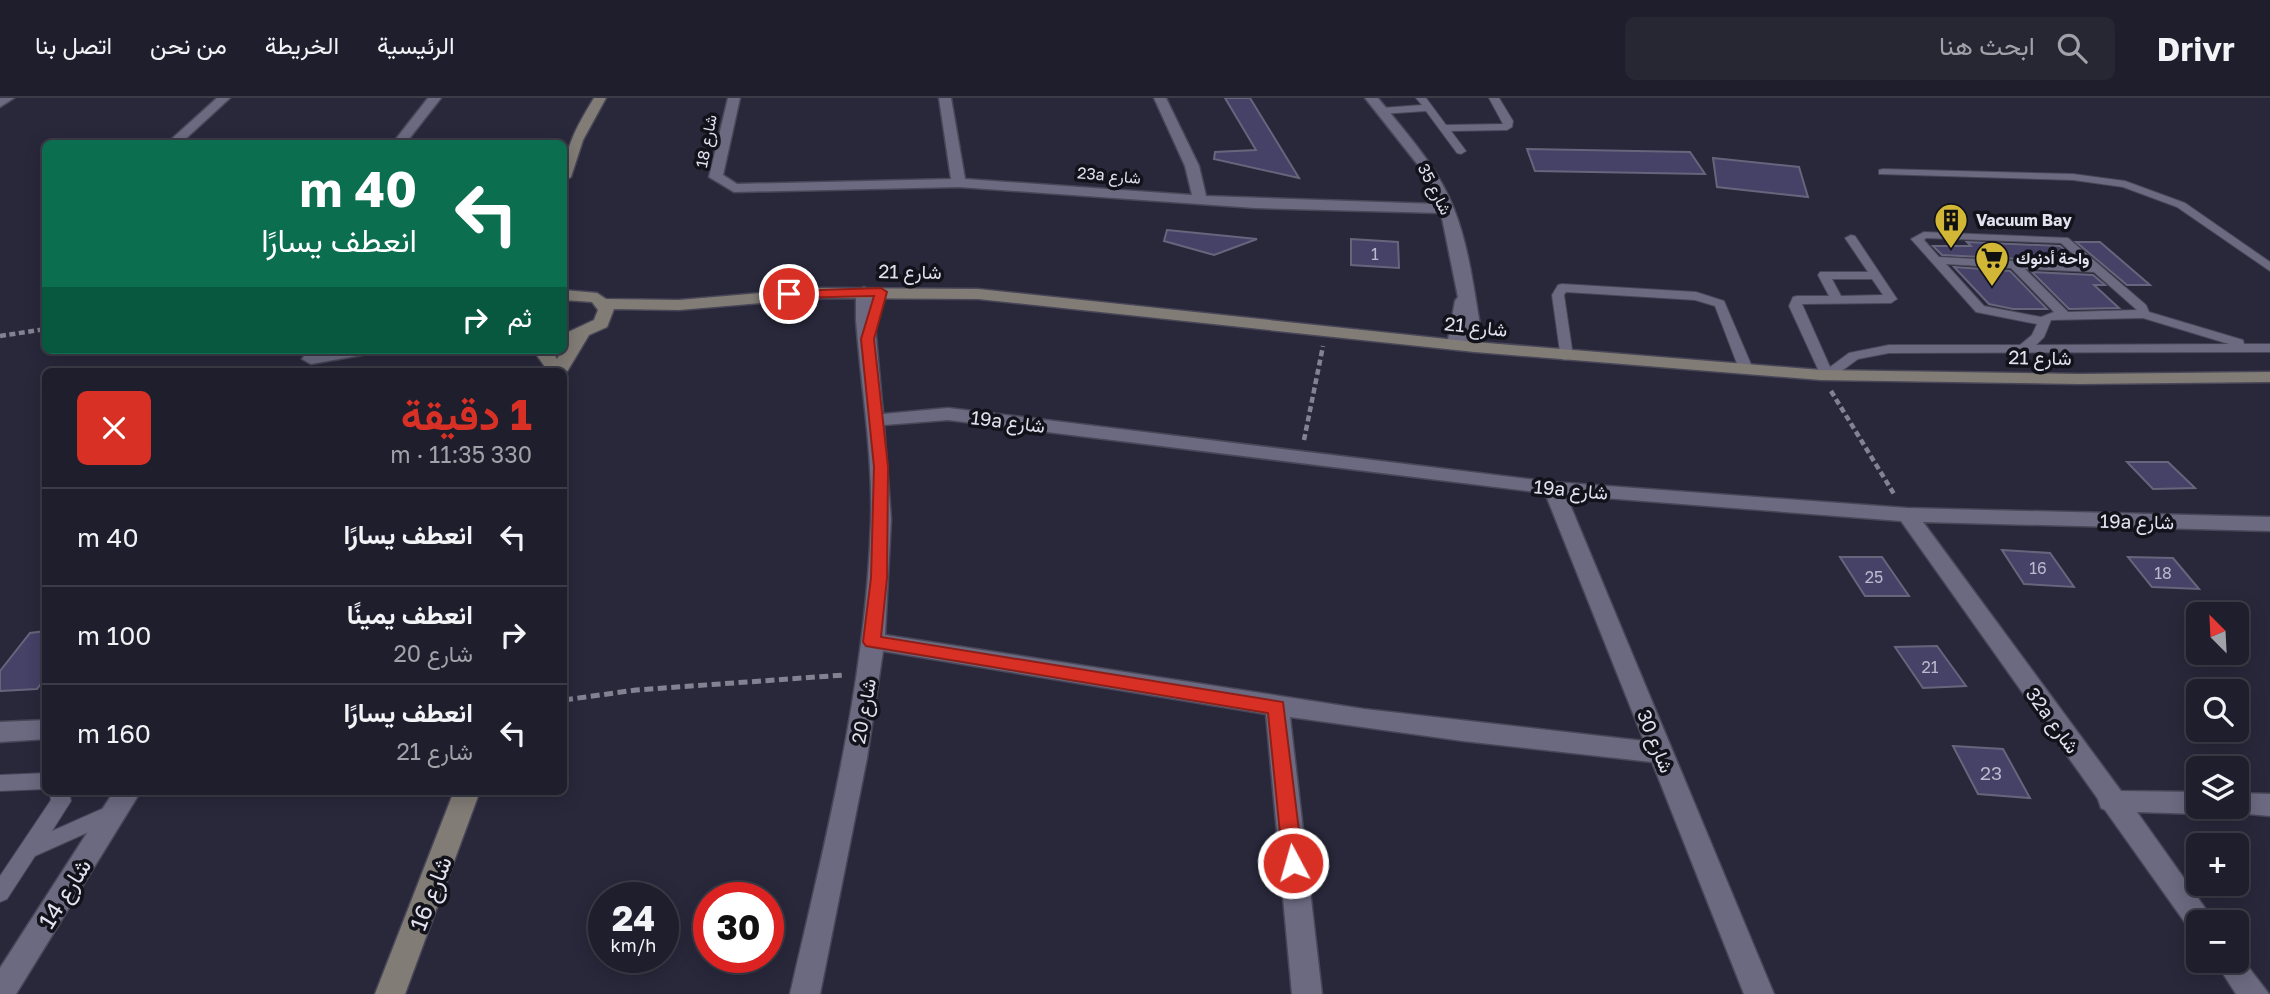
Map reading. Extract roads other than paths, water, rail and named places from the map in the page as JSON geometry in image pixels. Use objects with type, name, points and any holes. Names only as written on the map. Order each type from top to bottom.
[{"type":"street","points":[[0,103],[8,98]]},
{"type":"street","points":[[177,140],[224,98]]},
{"type":"street","points":[[401,140],[435,98]]},
{"type":"street","points":[[567,168],[576,140],[600,98]]},
{"type":"street","name":"شارع 18","points":[[734,98],[720,145],[716,177],[734,188],[768,189]]},
{"type":"street","points":[[945,98],[959,183]]},
{"type":"street","points":[[1160,98],[1192,166],[1199,200]]},
{"type":"street","name":"شارع 35","points":[[1371,98],[1424,164],[1447,209],[1458,250],[1475,347]]},
{"type":"street","name":"23a شارع","points":[[768,189],[864,183],[959,183],[1199,200],[1447,209]]},
{"type":"street","name":"شارع 21","points":[[605,304],[679,305],[774,295],[873,292],[1034,298],[1566,356],[1824,375],[2079,379],[2270,377]]},
{"type":"street","name":"شارع 20","points":[[805,994],[846,806],[869,674],[881,520],[881,467],[868,339],[873,292]]},
{"type":"street","points":[[571,294],[597,298],[605,304],[606,310],[601,323]]},
{"type":"street","name":"شارع 35","points":[[1456,345],[1465,296]]},
{"type":"street","name":"شارع 21","points":[[567,339],[601,323],[679,305]]},
{"type":"street","points":[[560,368],[581,334]]},
{"type":"street","points":[[545,354],[556,368]]},
{"type":"street","name":"19a شارع","points":[[876,420],[948,414],[1553,488],[1907,515],[2270,524]]},
{"type":"street","name":"شارع 30","points":[[1553,488],[1759,994]]},
{"type":"street","name":"32a شارع","points":[[1907,515],[2110,801],[2192,910]]},
{"type":"street","points":[[872,642],[1277,707],[1465,734],[1661,753]]},
{"type":"street","points":[[1277,707],[1307,994]]},
{"type":"street","points":[[0,732],[42,729]]},
{"type":"street","name":"شارع 16","points":[[390,994],[465,795]]},
{"type":"street","name":"شارع 14","points":[[0,994],[123,800]]},
{"type":"street","points":[[2110,801],[2186,803]]},
{"type":"street","points":[[2249,804],[2270,805]]},
{"type":"street","points":[[2238,973],[2254,994]]},
{"type":"lane","points":[[1421,98],[1461,151]]},
{"type":"lane","points":[[1444,128],[1507,127],[1508,121],[1494,98]]},
{"type":"lane","points":[[1383,113],[1429,110]]},
{"type":"lane","points":[[1883,172],[2073,177],[2125,184],[2182,205],[2270,267]]},
{"type":"lane","points":[[2044,321],[1985,312],[1917,242],[1919,237],[2049,237],[2071,243],[2142,308],[2144,314]]},
{"type":"lane","points":[[1851,238],[1878,276],[1890,300],[1802,298],[1794,302],[1824,375],[1848,359],[1870,351],[2264,348]]},
{"type":"lane","points":[[1934,260],[2098,269]]},
{"type":"lane","points":[[2016,266],[2064,315]]},
{"type":"lane","points":[[1837,299],[1824,275],[1878,276]]},
{"type":"lane","points":[[1566,356],[1558,295],[1562,288],[1696,296],[1720,304],[1746,369]]},
{"type":"lane","points":[[2022,350],[2038,337],[2044,321],[2049,316],[2144,314],[2264,348]]},
{"type":"lane","points":[[0,783],[42,781]]},
{"type":"lane","points":[[0,892],[61,802],[60,795]]},
{"type":"lane","points":[[30,850],[123,800]]},
{"type":"place","name":"Vacuum Bay","points":[[1951,250]]},
{"type":"place","name":"واحة أدنوك","points":[[1992,288]]}]
